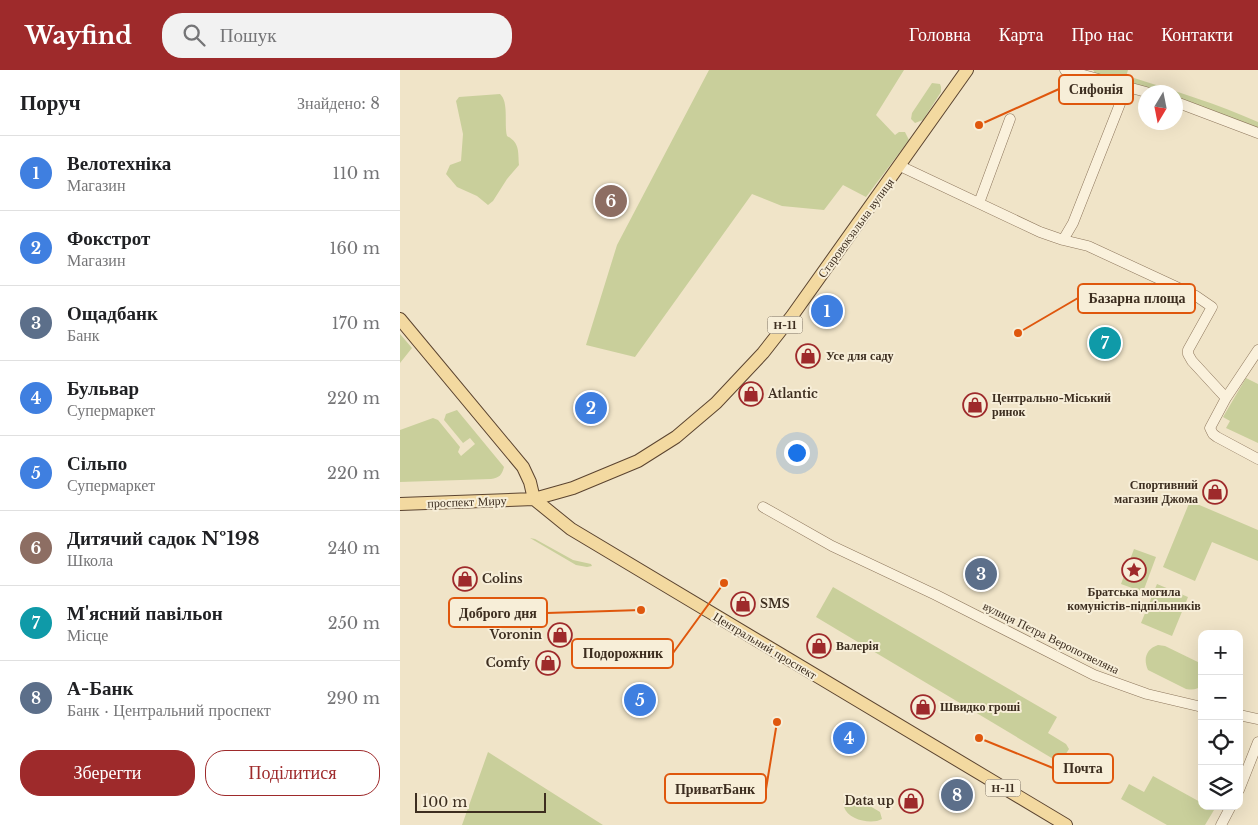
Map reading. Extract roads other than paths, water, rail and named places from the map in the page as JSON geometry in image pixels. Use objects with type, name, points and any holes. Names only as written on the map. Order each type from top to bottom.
[{"type":"main road","name":"Старовокзальна вулиця","points":[[534,499],[573,488],[638,461],[697,421],[741,377],[792,316],[967,70]]},
{"type":"main road","points":[[400,319],[523,467],[530,482],[534,499]]},
{"type":"main road","name":"проспект Миру","points":[[400,504],[534,499]]},
{"type":"main road","name":"Центральний проспект","points":[[534,499],[579,534],[1066,825]]},
{"type":"street","points":[[1065,70],[1138,89]]},
{"type":"street","points":[[1063,240],[1073,223],[1127,86]]},
{"type":"street","points":[[1183,105],[1258,132]]},
{"type":"street","points":[[978,203],[1010,119]]},
{"type":"street","points":[[900,166],[1040,232],[1088,246],[1196,296],[1212,307],[1188,350],[1188,354],[1192,361],[1226,398]]},
{"type":"street","points":[[1258,350],[1226,398],[1210,428],[1213,434],[1258,459]]},
{"type":"street","name":"вулиця Петра Веропотвеляна","points":[[763,506],[832,546],[936,595],[1094,675],[1148,694],[1198,705]]},
{"type":"street","points":[[1243,716],[1258,719]]},
{"type":"street","points":[[1243,780],[1258,742]]},
{"type":"street","points":[[1221,825],[1229,810]]},
{"type":"place","name":"Сифонія","points":[[979,125]]},
{"type":"place","name":"Дитячий садок №198","points":[[611,201]]},
{"type":"place","name":"Велотехніка","points":[[827,311]]},
{"type":"place","name":"Базарна площа","points":[[1018,333]]},
{"type":"place","name":"М'ясний павільон","points":[[1105,343]]},
{"type":"place","name":"Усе для саду","points":[[808,356]]},
{"type":"place","name":"Atlantic","points":[[751,394]]},
{"type":"place","name":"Центрально-Міський ринок","points":[[975,405]]},
{"type":"place","name":"Фокстрот","points":[[591,408]]},
{"type":"place","name":"Спортивний магазин Джома","points":[[1215,492]]},
{"type":"place","name":"Братська могила комуністів-підпільників","points":[[1134,570]]},
{"type":"place","name":"Ощадбанк","points":[[981,574]]},
{"type":"place","name":"Colins","points":[[465,579]]},
{"type":"place","name":"Подорожник","points":[[724,583]]},
{"type":"place","name":"SMS","points":[[743,604]]},
{"type":"place","name":"Доброго дня","points":[[641,610]]},
{"type":"place","name":"Voronin","points":[[560,635]]},
{"type":"place","name":"Валерія","points":[[819,646]]},
{"type":"place","name":"Comfy","points":[[548,663]]},
{"type":"place","name":"Сільпо","points":[[640,700]]},
{"type":"place","name":"Швидко гроші","points":[[923,707]]},
{"type":"place","name":"ПриватБанк","points":[[777,722]]},
{"type":"place","name":"Бульвар","points":[[849,738]]},
{"type":"place","name":"Почта","points":[[979,738]]},
{"type":"place","name":"А-Банк","points":[[957,795]]},
{"type":"place","name":"Data up","points":[[911,801]]}]
